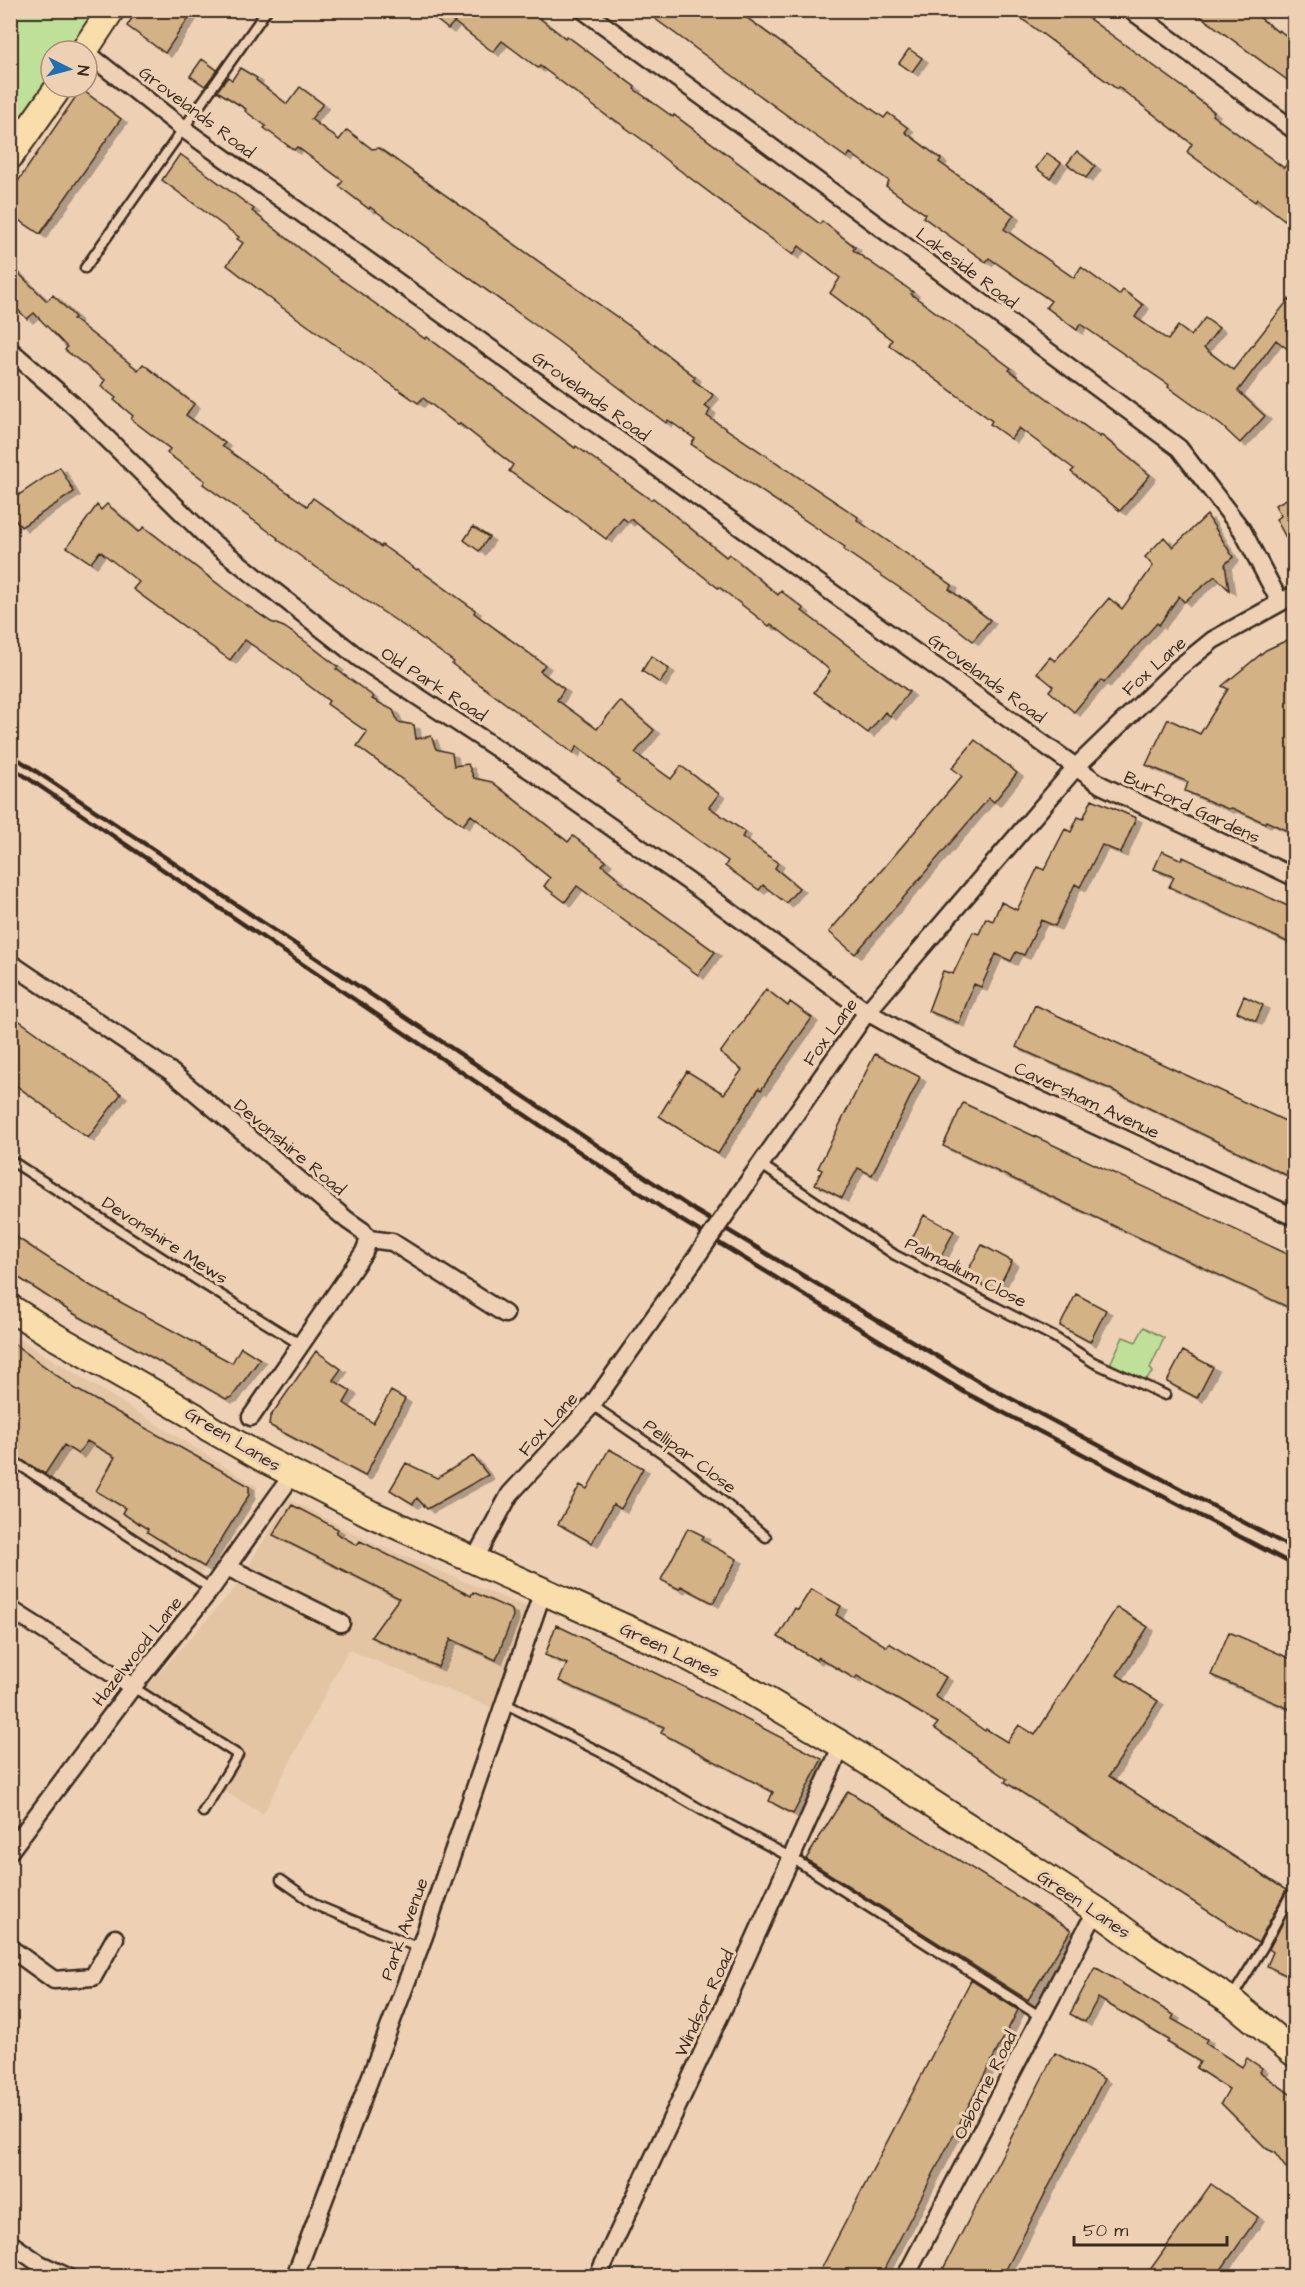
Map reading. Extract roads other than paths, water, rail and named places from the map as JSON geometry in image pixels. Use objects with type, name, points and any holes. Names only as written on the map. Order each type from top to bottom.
[{"type":"main road","points":[[94,39],[111,10]]},
{"type":"main road","points":[[10,156],[50,99]]},
{"type":"main road","name":"Green Lanes","points":[[10,1308],[54,1336],[194,1416],[209,1428],[292,1474],[370,1514],[473,1562],[679,1652],[842,1745],[1098,1911],[1148,1948],[1230,2000],[1294,2053]]},
{"type":"street","name":"Lakeside Road","points":[[583,10],[1179,448],[1242,530],[1287,599]]},
{"type":"street","points":[[1131,10],[1294,130]]},
{"type":"street","name":"Grovelands Road","points":[[99,62],[184,129],[1076,767]]},
{"type":"street","name":"Old Park Road","points":[[10,350],[72,405],[212,542],[358,658],[533,772],[867,1012]]},
{"type":"street","name":"Fox Lane","points":[[473,1562],[510,1494],[592,1405],[867,1012],[1076,767],[1176,670],[1213,640],[1287,599]]},
{"type":"street","name":"Burford Gardens","points":[[1076,767],[1101,785],[1294,877]]},
{"type":"street","name":"Devonshire Road","points":[[10,963],[170,1071],[369,1239]]},
{"type":"street","name":"Caversham Avenue","points":[[867,1012],[951,1059],[1294,1217]]},
{"type":"street","points":[[251,1417],[364,1252],[369,1239],[392,1242],[506,1314]]},
{"type":"street","name":"Hazelwood Lane","points":[[10,1851],[133,1687],[211,1589],[292,1474]]},
{"type":"street","points":[[227,1567],[341,1623]]},
{"type":"street","name":"Park Avenue","points":[[295,2277],[419,1948],[543,1591]]},
{"type":"street","points":[[10,1610],[133,1687]]},
{"type":"street","name":"Windsor Road","points":[[598,2277],[842,1745]]},
{"type":"street","name":"Osborne Road","points":[[906,2277],[1089,1924],[1098,1911]]},
{"type":"street","points":[[10,1948],[54,1980],[93,1977],[116,1938]]},
{"type":"street","points":[[10,2243],[40,2264],[66,2277]]},
{"type":"lane","points":[[85,268],[267,10]]},
{"type":"lane","name":"Devonshire Mews","points":[[10,1160],[302,1345]]},
{"type":"lane","name":"Palmadium Close","points":[[759,1164],[895,1255],[1034,1326],[1093,1362],[1165,1395]]},
{"type":"lane","name":"Pellipar Close","points":[[592,1405],[678,1464],[766,1537]]},
{"type":"lane","points":[[10,1459],[211,1589]]},
{"type":"lane","points":[[133,1687],[238,1755],[204,1812]]},
{"type":"lane","points":[[504,1703],[616,1760],[702,1810],[792,1858],[1041,2017]]},
{"type":"lane","points":[[280,1880],[318,1906],[419,1948]]},
{"type":"lane","points":[[1230,2000],[1263,1947],[1294,1888]]},
{"type":"railway","points":[[10,754],[696,1211],[978,1381],[1294,1549]]},
{"type":"railway","points":[[10,766],[671,1214],[966,1393],[1294,1565]]}]
